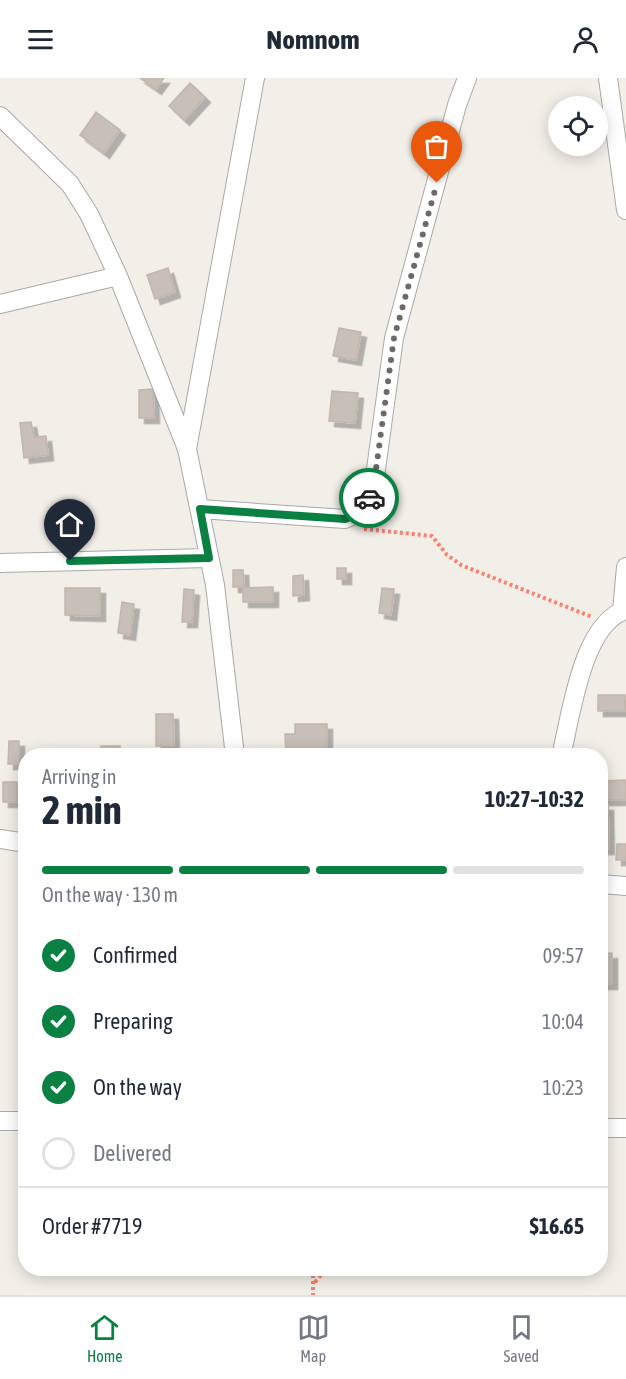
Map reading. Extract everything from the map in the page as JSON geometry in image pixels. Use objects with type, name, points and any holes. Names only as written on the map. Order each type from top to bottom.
[{"type":"street","points":[[187,449],[255,78]]},
{"type":"street","points":[[200,509],[345,519],[355,515],[364,507],[373,491],[394,338],[457,105],[467,78]]},
{"type":"street","points":[[608,78],[626,210]]},
{"type":"street","points":[[0,118],[70,184],[89,214],[118,276],[187,449],[209,558],[234,748]]},
{"type":"street","points":[[0,304],[118,276]]},
{"type":"street","points":[[0,563],[209,558]]},
{"type":"street","points":[[563,748],[587,655],[605,622],[624,610],[626,567]]},
{"type":"street","points":[[0,838],[18,841]]},
{"type":"street","points":[[608,884],[626,885]]},
{"type":"street","points":[[0,1121],[18,1121]]},
{"type":"street","points":[[608,1128],[626,1128]]},
{"type":"path","points":[[345,519],[371,530],[432,536],[447,555],[461,565],[605,622]]},
{"type":"path","points":[[313,1276],[313,1295]]},
{"type":"path","points":[[314,1283],[320,1276]]},
{"type":"building","points":[[140,78],[164,78],[156,89]]},
{"type":"building","points":[[190,83],[205,97],[184,120],[169,106]]},
{"type":"building","points":[[96,112],[120,130],[104,153],[80,135]]},
{"type":"building","points":[[168,268],[175,292],[155,299],[147,275]]},
{"type":"building","points":[[339,328],[361,332],[356,360],[333,356]]},
{"type":"building","points":[[153,389],[154,418],[139,418],[139,390]]},
{"type":"building","points":[[332,391],[358,393],[355,423],[329,421]]},
{"type":"building","points":[[31,422],[34,437],[46,436],[48,455],[24,458],[20,423]]},
{"type":"building","points":[[337,568],[346,568],[346,579],[337,579]]},
{"type":"building","points":[[233,570],[243,570],[244,587],[233,587]]},
{"type":"building","points":[[303,575],[304,595],[293,596],[293,576]]},
{"type":"building","points":[[273,587],[273,602],[243,602],[243,588]]},
{"type":"building","points":[[65,588],[100,588],[100,616],[65,615]]},
{"type":"building","points":[[382,588],[394,589],[391,615],[379,613]]},
{"type":"building","points":[[184,589],[194,590],[192,622],[182,622]]},
{"type":"building","points":[[122,602],[134,604],[130,635],[118,633]]},
{"type":"building","points":[[598,695],[625,695],[625,711],[598,711]]},
{"type":"building","points":[[156,714],[173,714],[174,746],[156,746]]},
{"type":"building","points":[[295,724],[327,724],[327,748],[286,748],[285,734],[295,734]]},
{"type":"building","points":[[9,741],[19,741],[18,764],[8,764]]},
{"type":"building","points":[[101,746],[120,746],[120,748],[101,748]]},
{"type":"building","points":[[626,780],[626,800],[608,800],[608,781]]},
{"type":"building","points":[[3,782],[17,782],[17,802],[3,802]]},
{"type":"building","points":[[617,844],[626,844],[626,860],[616,860]]},
{"type":"building","points":[[608,953],[612,953],[612,984],[608,984]]},
{"type":"way so far","points":[[369,498],[373,491],[394,338],[437,183]]},
{"type":"route","points":[[70,561],[209,558],[200,509],[345,519],[355,515],[364,507],[369,498]]}]
